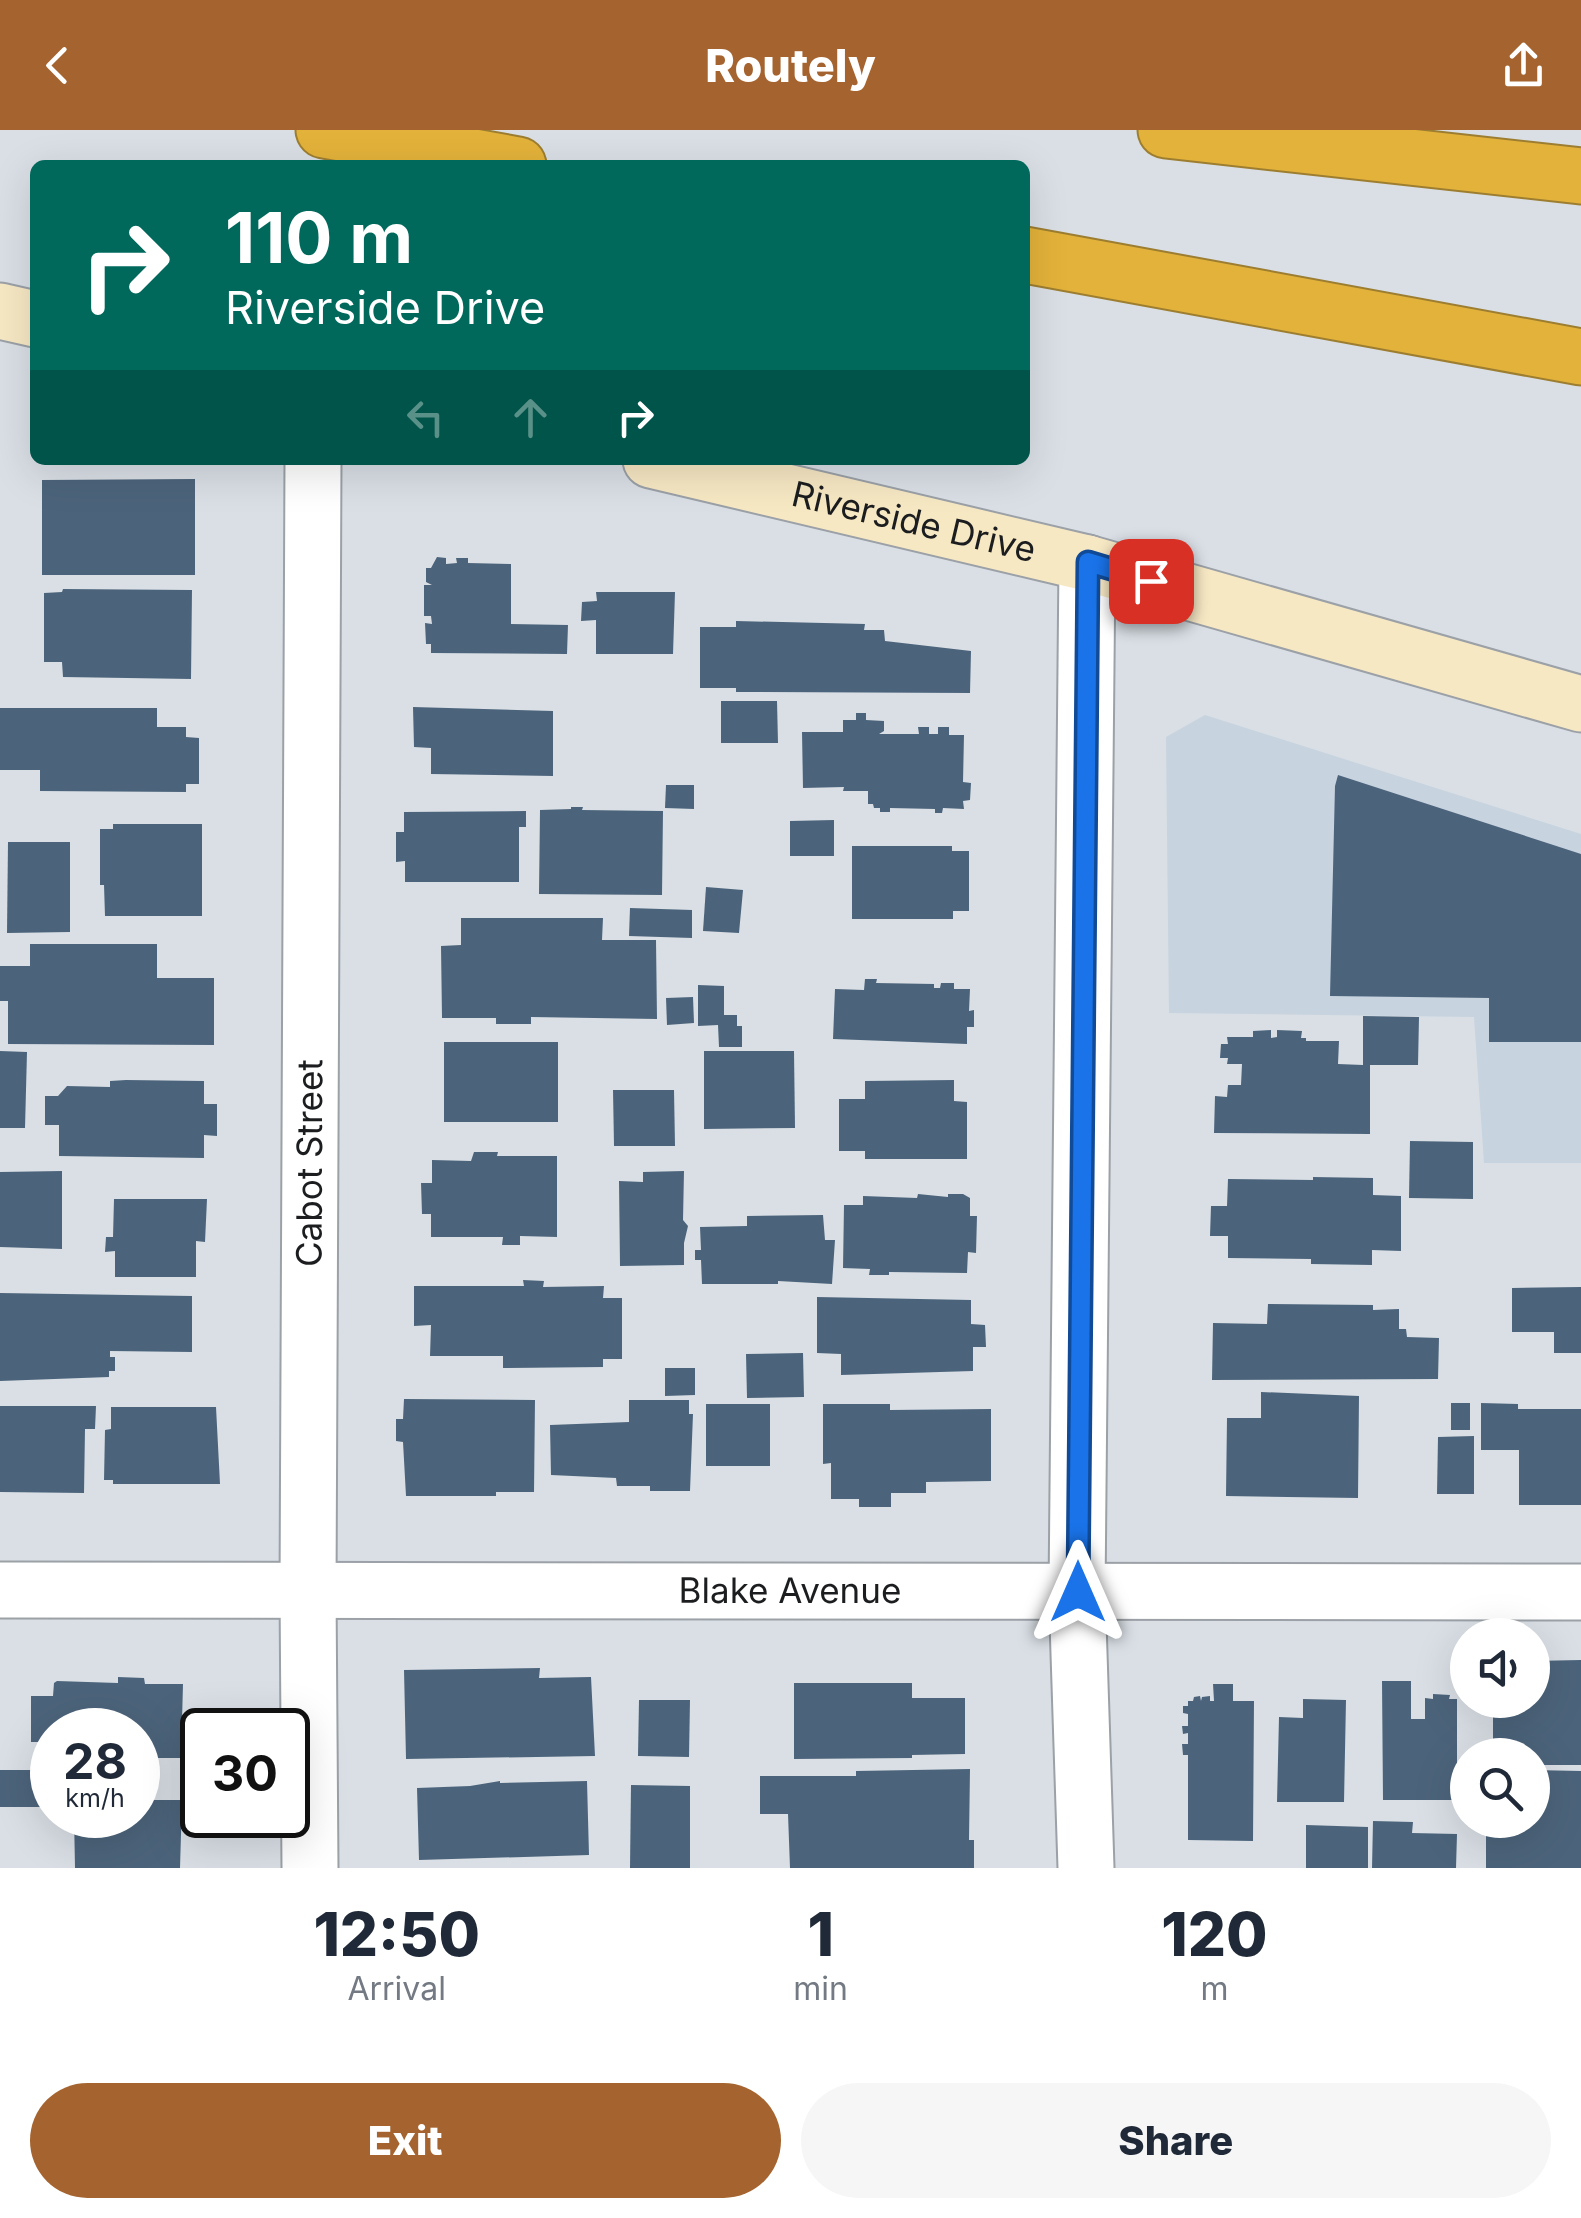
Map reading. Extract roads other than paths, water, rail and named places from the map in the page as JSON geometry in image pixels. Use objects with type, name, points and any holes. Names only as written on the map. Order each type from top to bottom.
[{"type":"highway","points":[[324,130],[490,160]]},
{"type":"highway","points":[[1166,130],[1581,176]]},
{"type":"highway","points":[[1030,256],[1581,357]]},
{"type":"main road","points":[[0,311],[30,317]]},
{"type":"main road","name":"Riverside Drive","points":[[672,465],[1088,562],[1581,704]]},
{"type":"street","name":"Cabot Street","points":[[310,1868],[314,465]]},
{"type":"street","points":[[1086,1868],[1078,1592],[1088,562]]},
{"type":"street","name":"Blake Avenue","points":[[0,1590],[1581,1592]]}]
